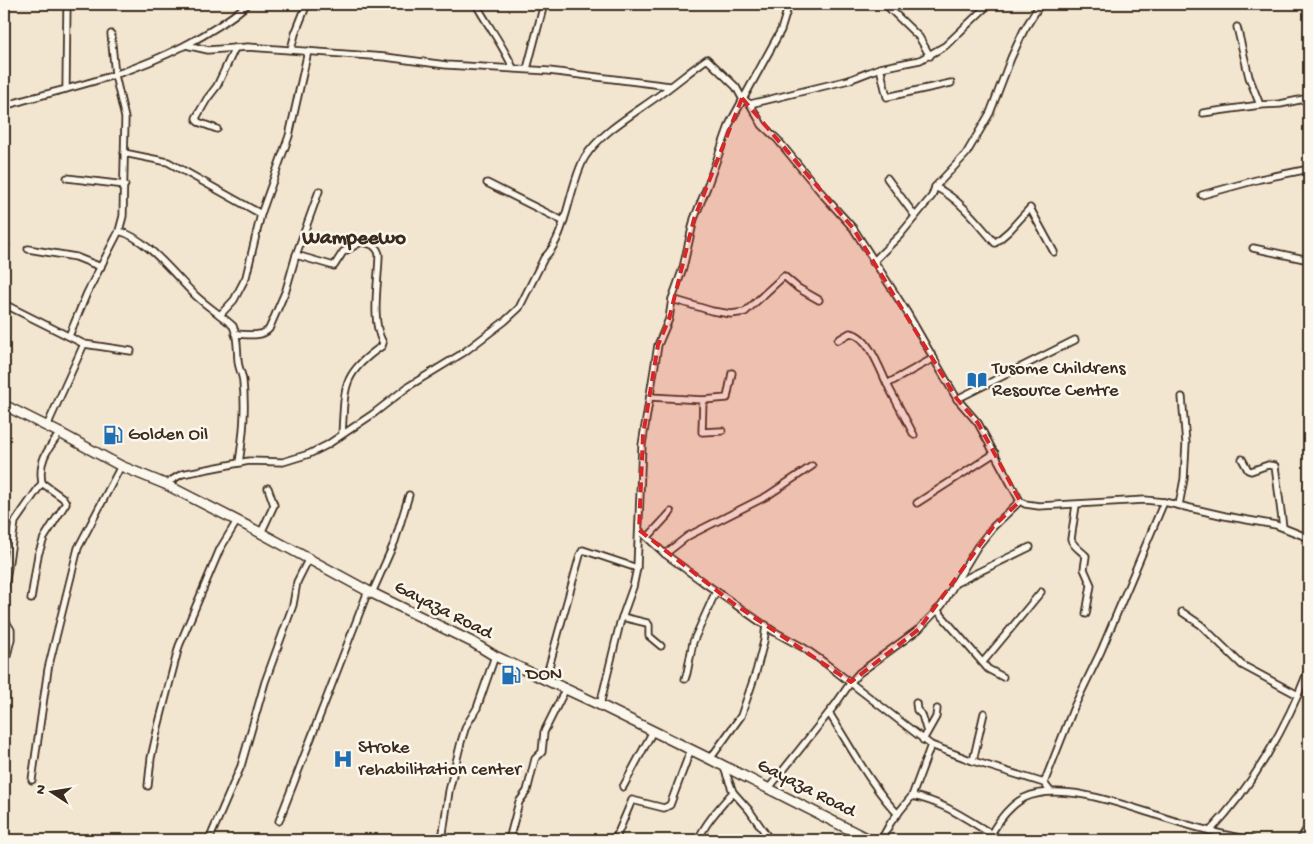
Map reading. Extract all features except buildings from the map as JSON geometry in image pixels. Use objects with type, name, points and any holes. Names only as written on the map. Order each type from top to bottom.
[{"type":"main road","name":"Gayaza Road","points":[[4,405],[60,432],[121,466],[165,484],[261,532],[370,592],[472,642],[495,656],[691,749],[870,840]]},
{"type":"street","points":[[66,4],[66,89]]},
{"type":"street","points":[[4,106],[115,75],[186,45],[246,4]]},
{"type":"street","points":[[290,49],[294,34],[307,4]]},
{"type":"street","points":[[476,4],[501,43],[513,68]]},
{"type":"street","points":[[527,69],[544,4]]},
{"type":"street","points":[[600,705],[622,617],[633,587],[637,568],[642,445],[658,345],[669,320],[672,299],[683,268],[694,219],[730,123],[780,30],[789,4]]},
{"type":"street","points":[[885,4],[919,37],[930,56]]},
{"type":"street","points":[[750,104],[840,82],[880,68],[920,60],[930,56],[945,46],[989,4]]},
{"type":"street","points":[[874,262],[900,235],[932,196],[935,187],[966,154],[990,113],[1024,30],[1042,4]]},
{"type":"street","points":[[1237,27],[1249,77],[1260,104]]},
{"type":"street","points":[[70,336],[87,293],[119,231],[124,209],[124,112],[115,75],[111,34]]},
{"type":"street","points":[[186,45],[208,50],[248,47],[385,56],[446,65],[527,69],[670,86]]},
{"type":"street","points":[[217,129],[198,122],[196,118],[217,86],[235,48]]},
{"type":"street","points":[[220,315],[234,300],[246,277],[261,214],[289,136],[308,51]]},
{"type":"street","points":[[165,484],[182,474],[249,461],[283,462],[309,454],[373,414],[409,386],[462,353],[506,321],[519,308],[544,258],[554,244],[582,164],[589,151],[617,125],[707,59],[736,88],[742,98],[750,104],[762,125],[777,139],[853,228],[908,314],[957,399],[978,422],[1020,501],[1025,504],[1039,506],[1145,500],[1164,502],[1283,527],[1309,538]]},
{"type":"street","points":[[880,68],[887,97],[951,83]]},
{"type":"street","points":[[1203,113],[1260,104],[1280,104],[1309,98]]},
{"type":"street","points":[[124,153],[173,164],[261,214]]},
{"type":"street","points":[[1202,195],[1260,179],[1309,169]]},
{"type":"street","points":[[67,178],[125,185]]},
{"type":"street","points":[[887,178],[914,216]]},
{"type":"street","points":[[487,184],[563,221]]},
{"type":"street","points":[[935,187],[946,192],[995,243],[1030,208],[1054,252]]},
{"type":"street","points":[[235,334],[259,335],[264,334],[269,329],[286,290],[296,255],[319,191]]},
{"type":"street","points":[[119,231],[132,235],[143,244],[196,296],[233,326],[238,362],[243,380],[245,421],[239,463]]},
{"type":"street","points":[[4,239],[6,244],[4,258]]},
{"type":"street","points":[[296,255],[334,266],[343,252],[361,242],[378,248],[377,314],[383,343],[382,346],[361,362],[347,381],[342,434]]},
{"type":"street","points":[[1253,248],[1309,260]]},
{"type":"street","points":[[28,249],[76,257],[101,267]]},
{"type":"street","points":[[672,299],[712,311],[731,314],[745,312],[784,276],[798,288],[819,300]]},
{"type":"street","points":[[4,304],[84,344],[131,351]]},
{"type":"street","points":[[838,340],[850,333],[859,335],[870,350],[914,435]]},
{"type":"street","points":[[957,399],[1075,340]]},
{"type":"street","points":[[47,426],[84,344]]},
{"type":"street","points":[[887,384],[934,358]]},
{"type":"street","points":[[650,397],[704,400],[727,398],[732,373]]},
{"type":"street","points":[[1179,505],[1184,479],[1186,443],[1182,397]]},
{"type":"street","points":[[704,400],[702,432],[722,431]]},
{"type":"street","points":[[4,593],[15,522],[42,483],[40,470],[43,460],[60,432]]},
{"type":"street","points":[[917,503],[995,453]]},
{"type":"street","points":[[1242,459],[1248,470],[1251,471],[1268,465],[1275,466],[1283,527]]},
{"type":"street","points":[[32,780],[48,669],[78,548],[121,466]]},
{"type":"street","points":[[665,554],[688,536],[767,496],[812,466]]},
{"type":"street","points":[[31,599],[38,555],[44,538],[66,503],[63,498],[42,483]]},
{"type":"street","points":[[261,532],[274,505],[268,488]]},
{"type":"street","points":[[278,820],[370,592],[395,541],[409,495]]},
{"type":"street","points":[[769,788],[859,673],[919,629],[937,610],[950,594],[954,584],[987,534],[1020,501]]},
{"type":"street","points":[[1044,783],[1074,707],[1101,651],[1164,502]]},
{"type":"street","points":[[1076,504],[1071,540],[1072,544],[1081,549],[1086,556],[1084,569],[1091,584],[1086,614]]},
{"type":"street","points":[[648,537],[671,512]]},
{"type":"street","points":[[148,786],[151,758],[179,646],[220,549],[237,521]]},
{"type":"street","points":[[639,530],[665,554],[766,625],[804,648],[851,682],[930,745],[973,761],[1044,783],[1050,791]]},
{"type":"street","points":[[954,584],[1030,548]]},
{"type":"street","points":[[546,681],[580,555],[583,550],[637,568]]},
{"type":"street","points":[[210,840],[241,766],[265,682],[293,605],[297,582],[309,557]]},
{"type":"street","points":[[685,679],[688,673],[693,642],[716,591]]},
{"type":"street","points":[[983,662],[1041,592]]},
{"type":"street","points":[[4,605],[5,620],[11,630],[11,639],[4,668]]},
{"type":"street","points":[[937,610],[988,669],[1003,677]]},
{"type":"street","points":[[1182,612],[1201,626],[1242,665],[1298,695]]},
{"type":"street","points":[[622,617],[650,625],[649,636],[661,646]]},
{"type":"street","points":[[710,759],[741,716],[756,672],[766,625]]},
{"type":"street","points":[[442,840],[461,742],[466,726],[477,708],[495,656]]},
{"type":"street","points":[[1210,831],[1225,816],[1267,756],[1284,727],[1309,668]]},
{"type":"street","points":[[510,840],[519,802],[527,791],[535,758],[542,752],[544,732],[565,690]]},
{"type":"street","points":[[916,703],[917,710],[922,716],[927,732]]},
{"type":"street","points":[[923,740],[936,717],[937,709]]},
{"type":"street","points":[[828,713],[878,790],[898,814]]},
{"type":"street","points":[[973,761],[984,713]]},
{"type":"street","points":[[623,787],[653,731]]},
{"type":"street","points":[[881,840],[891,822],[912,796],[930,745]]},
{"type":"street","points":[[615,840],[632,800],[664,808],[670,805],[691,749]]},
{"type":"street","points":[[723,765],[733,792],[749,810],[770,840]]},
{"type":"street","points":[[991,834],[1000,818],[1014,804],[1025,798],[1050,791],[1117,802],[1210,831],[1253,840]]},
{"type":"street","points":[[698,840],[706,825],[733,792]]},
{"type":"street","points":[[912,796],[946,807],[1002,840]]},
{"type":"street","points":[[1300,840],[1309,825]]},
{"type":"highlighted area","points":[[742,98],[853,228],[957,399],[978,423],[1020,501],[993,527],[919,629],[851,682],[734,604],[639,530],[643,435],[658,345],[669,319],[694,219]]},
{"type":"place","name":"Tusome Childrens Resource Centre","points":[[977,380]]},
{"type":"place","name":"Golden Oil","points":[[113,435]]},
{"type":"place","name":"DON","points":[[511,675]]},
{"type":"place","name":"Stroke rehabilitation center","points":[[343,759]]},
{"type":"district","name":"Wampeewo","points":[[354,239]]}]
